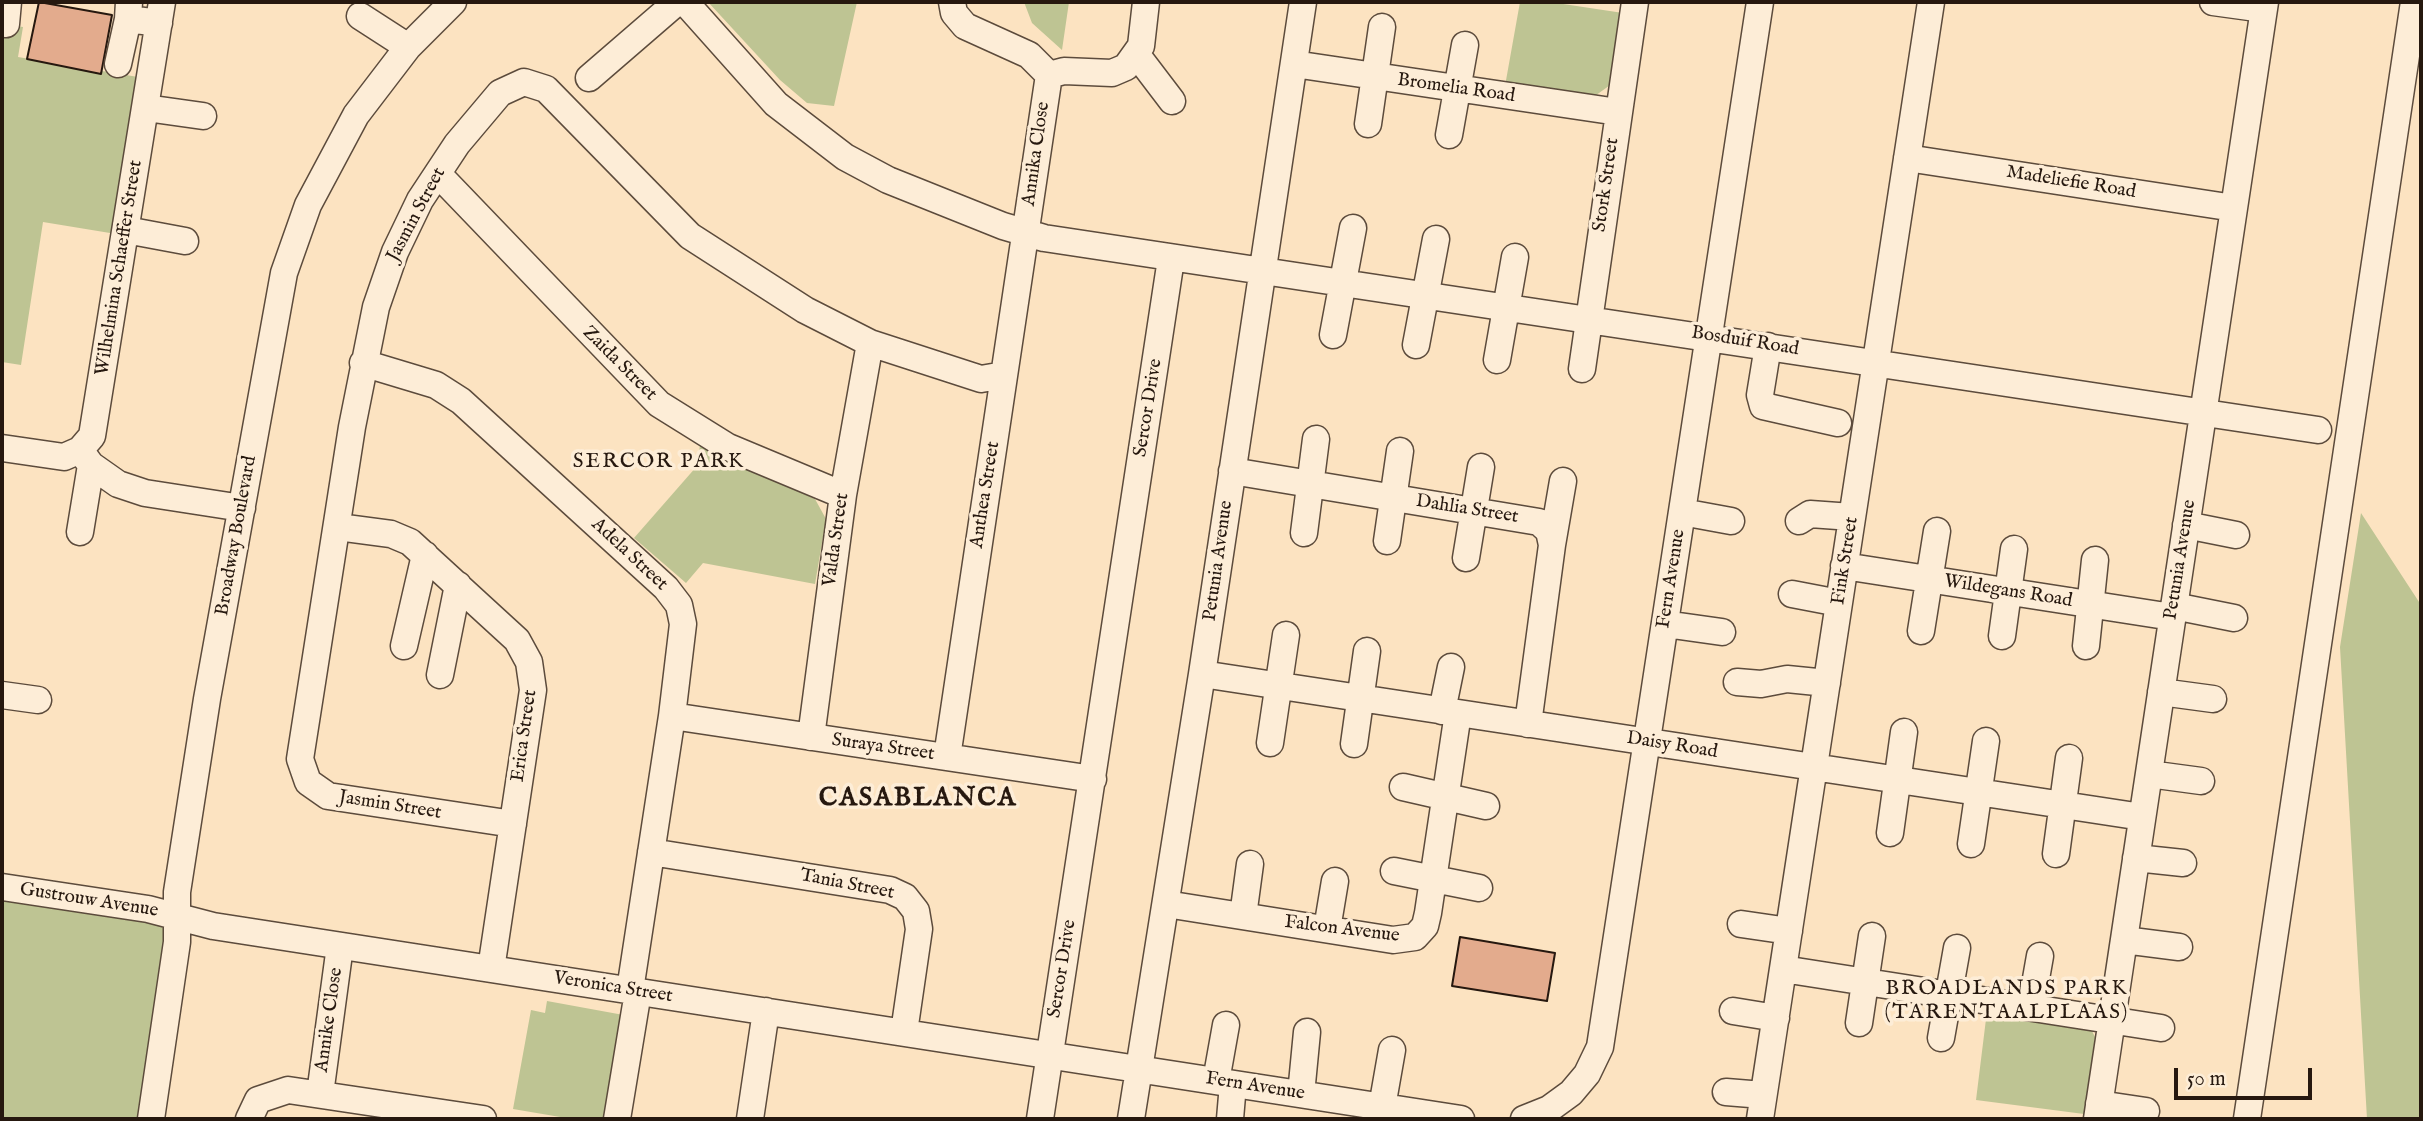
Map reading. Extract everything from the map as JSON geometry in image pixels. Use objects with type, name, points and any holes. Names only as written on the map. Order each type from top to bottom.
[{"type":"street","name":"Broadway Boulevard","points":[[151,1119],[177,942],[177,892],[207,699],[278,296],[308,205],[331,157],[356,115],[408,47],[453,2]]},
{"type":"street","points":[[589,78],[677,2]]},
{"type":"street","points":[[685,2],[776,104],[825,144],[888,180],[1025,233],[1171,259]]},
{"type":"street","name":"Annika Close","points":[[952,2],[954,12],[965,26],[1030,55],[1049,75]]},
{"type":"street","points":[[1146,2],[1137,55],[1172,101]]},
{"type":"street","name":"Petunia Avenue","points":[[1130,1119],[1202,674],[1303,2]]},
{"type":"street","name":"Stork Street","points":[[1582,369],[1636,2]]},
{"type":"street","name":"Fern Avenue","points":[[1524,1119],[1549,1109],[1571,1093],[1587,1074],[1600,1047],[1760,2]]},
{"type":"street","name":"Fink Street","points":[[1761,1107],[1931,2]]},
{"type":"street","points":[[2213,2],[2264,6]]},
{"type":"street","points":[[2247,1119],[2414,2]]},
{"type":"street","name":"Petunia Avenue","points":[[2098,1112],[2264,6]]},
{"type":"street","points":[[118,64],[129,10],[161,12]]},
{"type":"street","name":"Wilhelmina Schaeffer Street","points":[[80,532],[85,458],[95,427],[161,12]]},
{"type":"street","points":[[360,16],[408,47]]},
{"type":"street","points":[[1368,124],[1382,27]]},
{"type":"street","points":[[1449,135],[1465,45]]},
{"type":"street","name":"Annika Close","points":[[1049,75],[1064,71],[1112,73],[1126,67],[1137,55]]},
{"type":"street","name":"Bromelia Road","points":[[1294,64],[1618,112]]},
{"type":"street","name":"Annika Close","points":[[1025,233],[1049,75]]},
{"type":"street","name":"Jasmin Street","points":[[513,824],[328,796],[313,788],[303,775],[300,759],[363,363],[376,307],[391,261],[407,226],[438,174],[500,93],[515,83],[540,85],[552,94],[690,236],[805,310],[870,343],[981,379],[1004,375]]},
{"type":"street","points":[[146,108],[203,116]]},
{"type":"street","name":"Madeliefie Road","points":[[1907,158],[2234,208]]},
{"type":"street","name":"Zaida Street","points":[[438,174],[659,404],[728,447],[843,495]]},
{"type":"street","points":[[1333,335],[1353,228]]},
{"type":"street","points":[[127,230],[184,240]]},
{"type":"street","name":"Anthea Street","points":[[947,757],[1025,233]]},
{"type":"street","points":[[1416,345],[1436,239]]},
{"type":"street","points":[[1497,360],[1515,257]]},
{"type":"street","name":"Bosduif Road","points":[[1171,259],[1262,269],[1425,293],[2319,430]]},
{"type":"street","name":"Sercor Drive","points":[[1040,1119],[1171,259]]},
{"type":"street","name":"Valda Street","points":[[811,737],[843,495],[870,343]]},
{"type":"street","points":[[1768,346],[1760,395],[1763,406],[1838,423]]},
{"type":"street","name":"Adela Street","points":[[363,363],[436,385],[455,396],[674,596],[683,624],[617,1119]]},
{"type":"street","points":[[1304,533],[1316,439]]},
{"type":"street","points":[[2,448],[55,457],[85,458],[118,484],[145,493],[242,508]]},
{"type":"street","points":[[1387,541],[1400,451]]},
{"type":"street","points":[[1466,558],[1481,467]]},
{"type":"street","name":"Dahlia Street","points":[[1232,471],[1539,522],[1549,531],[1552,545]]},
{"type":"street","points":[[1528,724],[1563,481]]},
{"type":"street","points":[[1682,512],[1731,521]]},
{"type":"street","points":[[1799,521],[1810,514],[1852,517]]},
{"type":"street","points":[[2186,524],[2235,535]]},
{"type":"street","name":"Erica Street","points":[[338,527],[398,535],[425,555],[517,640],[529,662],[533,676],[491,969]]},
{"type":"street","points":[[1921,631],[1937,531]]},
{"type":"street","points":[[2002,636],[2014,550]]},
{"type":"street","points":[[404,646],[425,555]]},
{"type":"street","points":[[2086,646],[2095,560]]},
{"type":"street","name":"Wildegans Road","points":[[1844,566],[2091,605],[2234,618]]},
{"type":"street","points":[[440,676],[458,585]]},
{"type":"street","points":[[1792,594],[1839,603]]},
{"type":"street","points":[[1665,624],[1722,632]]},
{"type":"street","points":[[1270,743],[1286,635]]},
{"type":"street","points":[[1354,744],[1367,651]]},
{"type":"street","name":"Falcon Avenue","points":[[1166,904],[1393,940],[1415,937],[1425,926],[1445,797],[1451,667]]},
{"type":"street","name":"Daisy Road","points":[[1202,674],[2142,817]]},
{"type":"street","points":[[1737,682],[1760,684],[1787,679],[1827,683]]},
{"type":"street","points":[[2161,692],[2213,699]]},
{"type":"street","points":[[2,695],[38,700]]},
{"type":"street","name":"Suraya Street","points":[[672,716],[1093,779]]},
{"type":"street","points":[[1890,833],[1904,732]]},
{"type":"street","points":[[1971,844],[1981,793],[1986,741]]},
{"type":"street","points":[[2056,854],[2069,758]]},
{"type":"street","points":[[2149,774],[2201,781]]},
{"type":"street","points":[[1403,787],[1486,806]]},
{"type":"street","name":"Tania Street","points":[[651,852],[890,890],[905,897],[916,911],[919,929],[904,1032]]},
{"type":"street","points":[[2136,858],[2182,863]]},
{"type":"street","points":[[1243,916],[1250,864]]},
{"type":"street","points":[[1394,871],[1433,881],[1479,888]]},
{"type":"street","points":[[1327,929],[1335,881]]},
{"type":"street","name":"Gustrouw Avenue","points":[[2,887],[148,909],[177,916]]},
{"type":"street","name":"Veronica Street","points":[[177,916],[214,926],[1050,1055]]},
{"type":"street","points":[[1741,924],[1789,932]]},
{"type":"street","points":[[1859,1023],[1872,936]]},
{"type":"street","points":[[2124,940],[2179,947]]},
{"type":"street","name":"Annike Close","points":[[320,1094],[340,946]]},
{"type":"street","points":[[1941,1038],[1957,948]]},
{"type":"street","points":[[2031,1007],[2040,956]]},
{"type":"street","points":[[1783,969],[2161,1028]]},
{"type":"street","points":[[750,1119],[766,1011]]},
{"type":"street","points":[[1733,1011],[1776,1018]]},
{"type":"street","points":[[1226,1026],[1225,1083],[1230,1119]]},
{"type":"street","points":[[1307,1032],[1311,1104]]},
{"type":"street","points":[[1392,1050],[1394,1112]]},
{"type":"street","name":"Fern Avenue","points":[[1050,1055],[1225,1083],[1311,1104],[1461,1119]]},
{"type":"street","name":"Annike Close","points":[[248,1119],[258,1100],[288,1090],[483,1119]]},
{"type":"street","points":[[1726,1092],[1761,1107]]},
{"type":"street","points":[[2098,1112],[2146,1111]]},
{"type":"green space","points":[[708,2],[857,2],[834,106],[807,103],[780,80]]},
{"type":"green space","points":[[1024,2],[1069,2],[1062,50],[1032,23]]},
{"type":"green space","points":[[1520,2],[1550,2],[1623,13],[1613,83],[1592,98],[1505,86]]},
{"type":"green space","points":[[2,24],[23,27],[18,57],[150,79],[126,230],[110,233],[43,222],[21,365],[2,362]]},
{"type":"green space","points":[[700,445],[815,499],[826,519],[815,584],[703,563],[686,583],[634,538],[697,466]]},
{"type":"green space","points":[[2361,513],[2421,605],[2421,1119],[2367,1119],[2340,647]]},
{"type":"green space","points":[[2,890],[176,915],[150,1119],[2,1119]]},
{"type":"green space","points":[[547,1001],[640,1018],[625,1119],[572,1119],[513,1109],[531,1010],[545,1013]]},
{"type":"green space","points":[[1987,1011],[2089,1025],[2095,1037],[2084,1114],[1976,1100]]},
{"type":"building","points":[[39,2],[112,15],[101,74],[27,59]]},
{"type":"building","points":[[1460,937],[1555,953],[1547,1001],[1452,986]]},
{"type":"district","name":"SERCOR PARK","points":[[659,463]]},
{"type":"district","name":"CASABLANCA","points":[[918,800]]},
{"type":"district","name":"BROADLANDS PARK (TARENTAALPLAAS)","points":[[2007,1002]]}]
